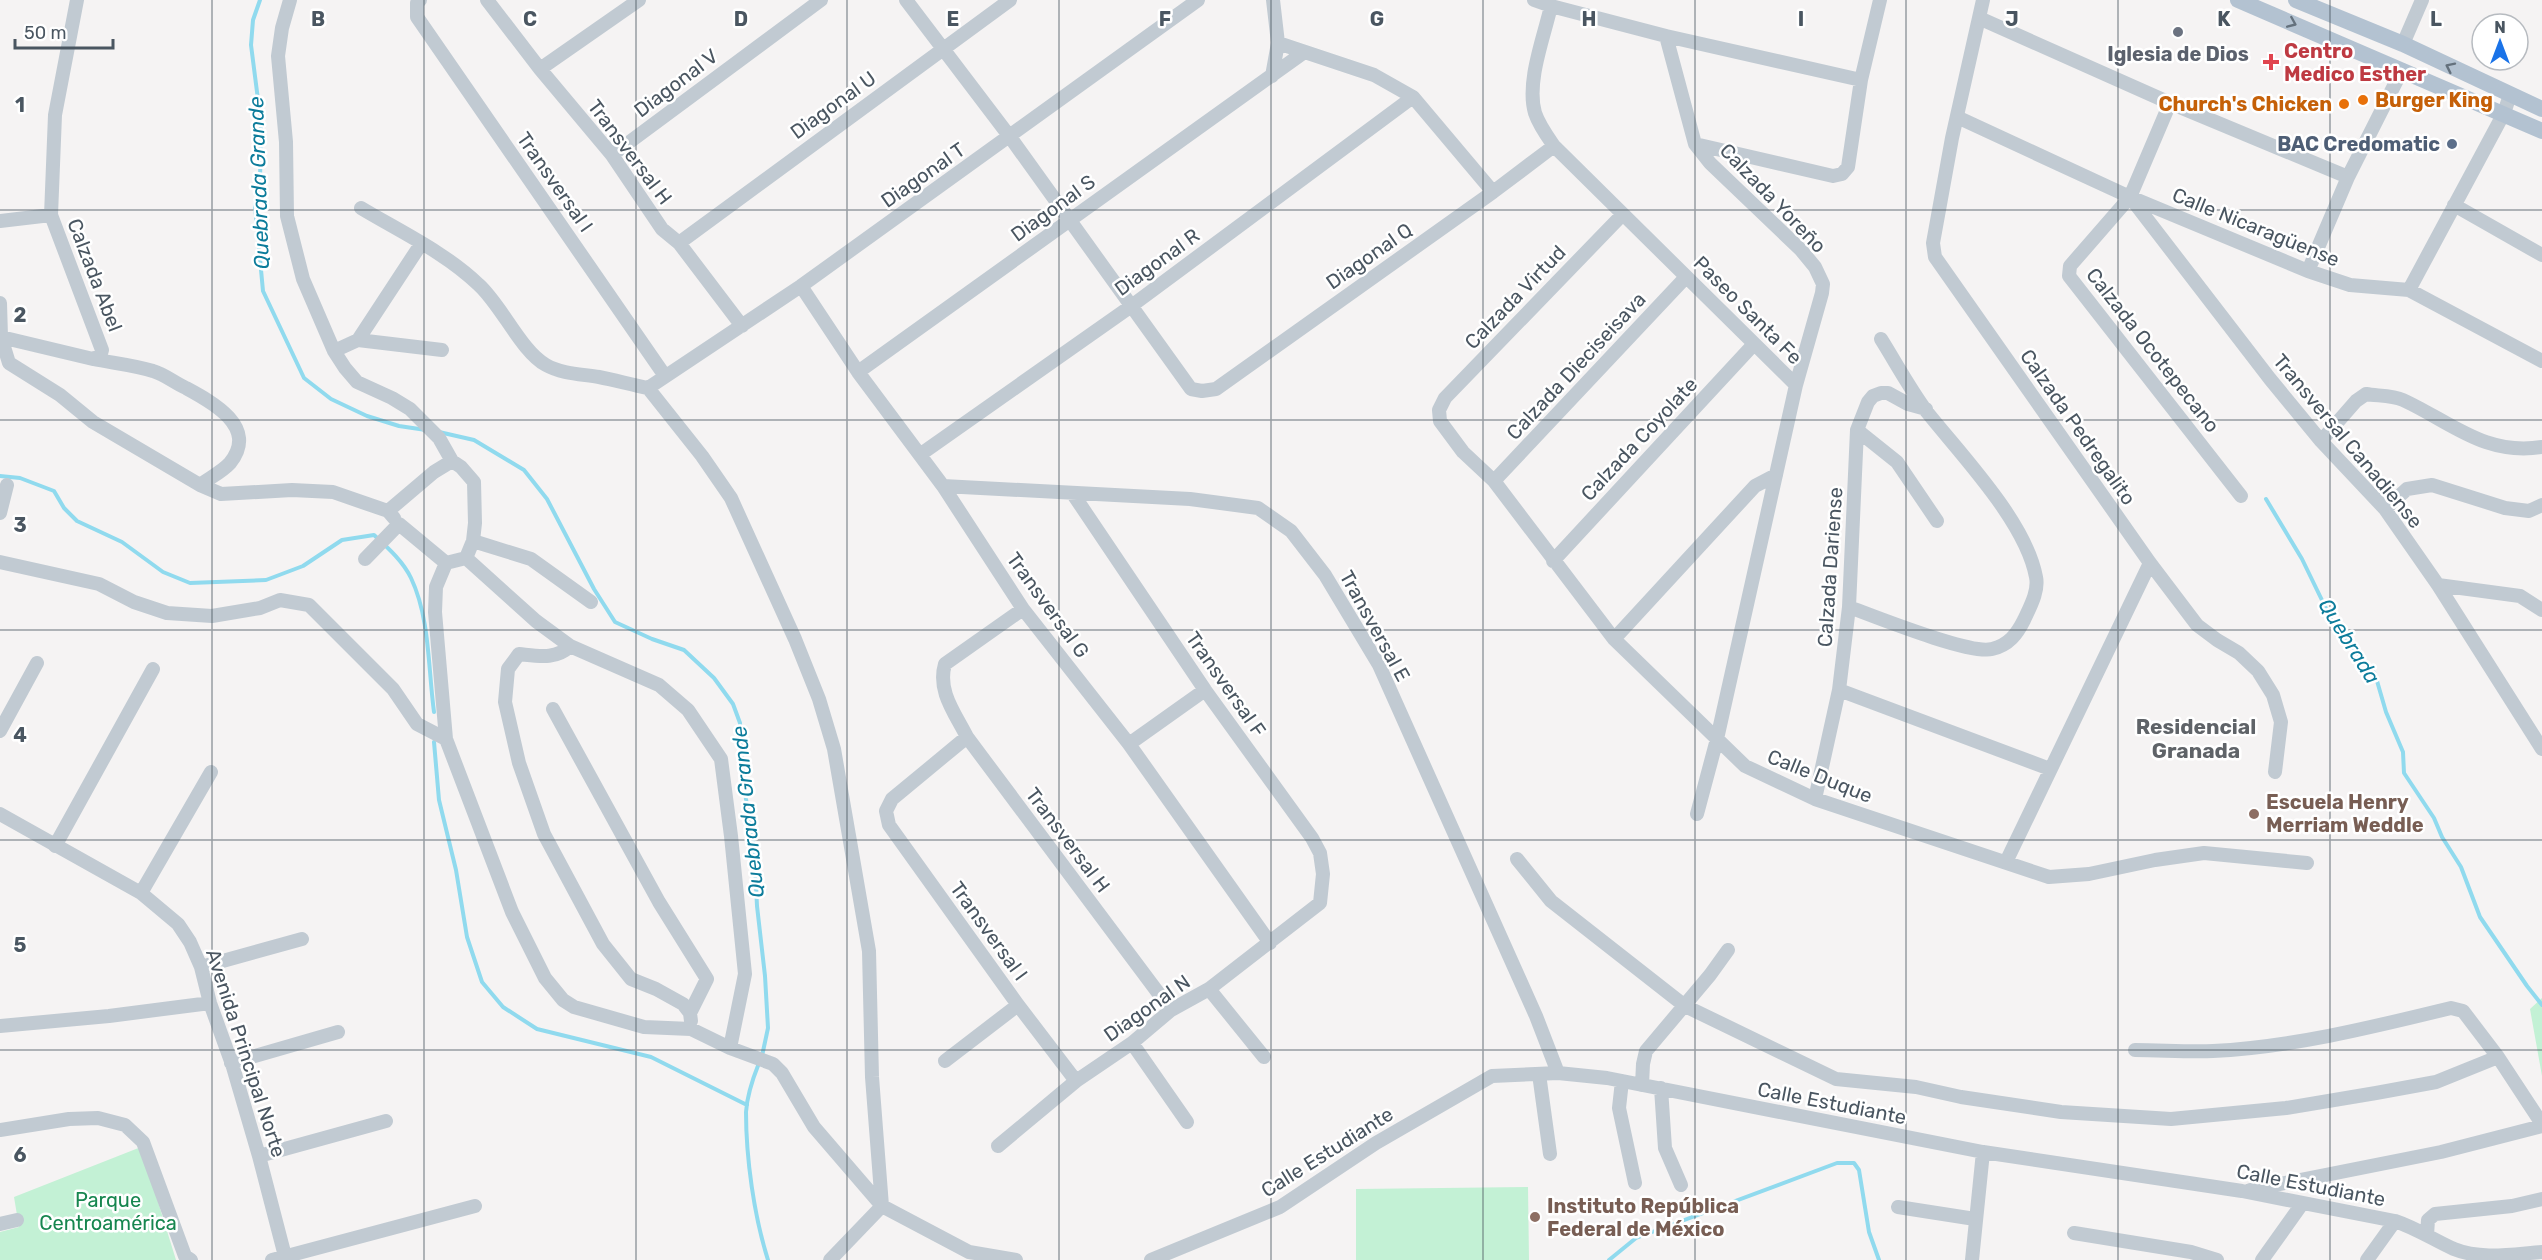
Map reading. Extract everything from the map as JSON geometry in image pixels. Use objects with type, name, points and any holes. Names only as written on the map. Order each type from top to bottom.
[{"type":"main road","points":[[2238,0],[2542,131]]},
{"type":"main road","points":[[2296,0],[2403,44],[2542,109]]},
{"type":"street","name":"Calzada Abel","points":[[1,337],[93,359],[100,356],[102,350],[51,215],[55,115],[77,0]]},
{"type":"street","points":[[290,0],[282,28],[278,56],[286,142],[287,216],[303,279],[334,351],[357,382],[410,409],[439,438],[453,461],[461,467],[475,488],[473,542],[466,558]]},
{"type":"street","name":"Transversal H","points":[[487,0],[540,69],[612,155],[662,229],[679,243],[742,326]]},
{"type":"street","points":[[540,69],[639,0]]},
{"type":"street","name":"Diagonal V","points":[[612,155],[821,0]]},
{"type":"street","points":[[906,0],[1010,137],[1130,307]]},
{"type":"street","name":"Diagonal U","points":[[679,243],[1010,0]]},
{"type":"street","name":"Diagonal T","points":[[648,388],[801,286],[1198,0]]},
{"type":"street","points":[[1272,76],[1278,43],[1273,0]]},
{"type":"street","points":[[1534,0],[1666,36],[1862,80]]},
{"type":"street","points":[[1666,36],[1695,144],[1833,176],[1842,174],[1848,167],[1862,80],[1880,0]]},
{"type":"street","name":"Calzada Pedregalito","points":[[1983,0],[1957,117],[1934,243],[1935,257],[2150,563],[2197,625],[2239,653],[2258,671],[2273,695],[2281,722],[2276,772]]},
{"type":"street","points":[[2403,44],[2422,0]]},
{"type":"street","name":"Transversal I","points":[[418,5],[417,17],[665,376]]},
{"type":"street","name":"Paseo Santa Fe","points":[[1551,6],[1533,83],[1533,100],[1538,120],[1554,146],[1796,385],[1717,739],[1697,814]]},
{"type":"street","points":[[1979,18],[2170,103],[2348,177]]},
{"type":"street","points":[[1278,43],[1374,75],[1413,97],[1493,192]]},
{"type":"street","name":"Diagonal S","points":[[858,372],[1303,52]]},
{"type":"street","points":[[2308,271],[2348,177],[2402,70]]},
{"type":"street","points":[[2409,290],[2504,113],[2510,95]]},
{"type":"street","name":"Diagonal R","points":[[921,454],[1130,307],[1413,97]]},
{"type":"street","name":"Calzada Ocotepecano","points":[[2170,103],[2130,197],[2070,266],[2069,276],[2241,496]]},
{"type":"street","name":"Calle Nicaragüense","points":[[1957,117],[2130,197],[2308,271],[2350,285],[2409,290],[2542,361]]},
{"type":"street","name":"Calzada Yoreño","points":[[1695,144],[1710,163],[1801,250],[1815,267],[1822,284],[1822,293],[1796,385]]},
{"type":"street","name":"Diagonal Q","points":[[1130,307],[1191,389],[1202,391],[1216,389],[1554,146]]},
{"type":"street","name":"Transversal Canadiense","points":[[2130,197],[2263,370],[2321,441],[2385,509],[2438,585],[2542,749]]},
{"type":"street","points":[[2454,205],[2542,255]]},
{"type":"street","points":[[361,208],[460,267],[481,286],[506,316],[526,347],[544,365],[562,372],[601,377],[648,388],[702,456],[731,498],[795,639],[819,699],[834,749],[869,951],[872,1077],[882,1206],[830,1260]]},
{"type":"street","name":"Calzada Virtud","points":[[1439,410],[1445,398],[1623,214]]},
{"type":"street","points":[[0,221],[51,215]]},
{"type":"street","points":[[358,340],[421,244]]},
{"type":"street","name":"Calzada Dieciseisava","points":[[1494,482],[1686,277]]},
{"type":"street","name":"Transversal G","points":[[801,286],[858,372],[943,486],[1023,609],[1129,744],[1270,943]]},
{"type":"street","points":[[0,303],[1,337],[9,363],[60,395],[93,422],[200,485],[221,494],[292,490],[333,492],[388,512],[446,563]]},
{"type":"street","points":[[1850,608],[1926,635],[1974,648],[1991,650],[2009,643],[2017,633],[2033,600],[2037,579],[2018,529],[1926,409],[1881,339]]},
{"type":"street","points":[[334,351],[358,340],[442,350]]},
{"type":"street","name":"Calzada Coyolate","points":[[1553,561],[1754,344]]},
{"type":"street","points":[[93,359],[154,371],[222,409],[232,420],[238,431],[238,444],[233,458],[228,465],[200,485]]},
{"type":"street","name":"Calzada Dariense","points":[[1815,799],[1839,690],[1850,608],[1857,430],[1868,402],[1873,396],[1881,393],[1888,393],[1908,404],[1926,409]]},
{"type":"street","points":[[2321,441],[2356,401],[2366,394],[2400,399],[2460,432],[2491,445],[2514,448],[2542,447]]},
{"type":"street","name":"Calle Duque","points":[[1439,410],[1440,421],[1463,452],[1494,482],[1614,639],[1745,766],[1815,799],[2049,877],[2089,874],[2156,860],[2204,854],[2307,862]]},
{"type":"street","points":[[1857,430],[1897,462],[1937,521]]},
{"type":"street","points":[[388,512],[420,482],[453,461]]},
{"type":"street","points":[[1614,639],[1755,486],[1776,476]]},
{"type":"street","points":[[2385,509],[2407,489],[2433,484],[2505,508],[2529,511],[2542,505]]},
{"type":"street","points":[[0,513],[7,485]]},
{"type":"street","name":"Transversal E","points":[[943,486],[1190,499],[1258,508],[1291,531],[1324,575],[1379,665],[1536,1016],[1558,1073]]},
{"type":"street","name":"Transversal F","points":[[1073,494],[1205,690],[1316,845],[1320,853],[1323,874],[1320,903]]},
{"type":"street","points":[[365,559],[399,524]]},
{"type":"street","points":[[473,542],[531,559],[591,602]]},
{"type":"street","points":[[466,558],[536,621],[570,646],[659,685],[688,710],[721,759],[735,868],[745,974],[730,1048]]},
{"type":"street","points":[[446,563],[466,558]]},
{"type":"street","points":[[0,562],[99,584],[134,602],[168,613],[212,616],[260,608],[280,600],[309,605],[393,689],[417,724],[446,739]]},
{"type":"street","points":[[446,563],[436,587],[435,612],[446,739],[512,912],[554,991],[574,1007],[644,1027],[691,1029],[730,1048],[773,1064],[782,1073],[814,1127],[882,1206],[969,1252],[1016,1260]]},
{"type":"street","points":[[2006,862],[2150,563]]},
{"type":"street","points":[[2438,585],[2520,596],[2542,610]]},
{"type":"street","name":"Transversal H","points":[[1023,609],[945,664],[941,677],[943,689],[967,737],[1171,1010]]},
{"type":"street","points":[[570,646],[561,654],[543,656],[519,654],[508,669],[505,702],[519,763],[544,834],[603,944],[631,979],[656,989],[683,1004],[690,1013]]},
{"type":"street","points":[[0,731],[37,663]]},
{"type":"street","points":[[55,846],[153,669]]},
{"type":"street","points":[[1129,744],[1205,690]]},
{"type":"street","points":[[1839,690],[2050,769]]},
{"type":"street","points":[[553,709],[659,902],[707,979],[690,1013],[691,1029]]},
{"type":"street","name":"Transversal I","points":[[967,737],[892,799],[886,811],[889,825],[1018,1005],[1076,1081]]},
{"type":"street","points":[[141,893],[211,772]]},
{"type":"street","name":"Avenida Principal Norte","points":[[0,814],[141,893],[178,924],[190,942],[201,967],[210,1003],[260,1156],[281,1259]]},
{"type":"street","points":[[1517,859],[1551,901],[1685,1006],[1836,1079],[1916,1087],[1961,1097],[2072,1113],[2171,1119],[2286,1108],[2436,1082],[2498,1058]]},
{"type":"street","name":"Diagonal N","points":[[998,1146],[1076,1081],[1132,1043],[1171,1010],[1209,989],[1320,903]]},
{"type":"street","points":[[201,967],[302,939]]},
{"type":"street","points":[[1642,1085],[1642,1064],[1646,1051],[1685,1006],[1728,950]]},
{"type":"street","points":[[1209,989],[1264,1058]]},
{"type":"street","points":[[0,1026],[109,1016],[210,1003]]},
{"type":"street","points":[[945,1061],[1018,1005]]},
{"type":"street","points":[[2135,1050],[2212,1051],[2273,1045],[2364,1029],[2451,1008],[2463,1011],[2498,1058],[2542,1125],[2441,1152],[2242,1191]]},
{"type":"street","points":[[231,1063],[338,1032]]},
{"type":"street","points":[[1132,1043],[1187,1122]]},
{"type":"street","name":"Calle Estudiante","points":[[1151,1260],[1280,1207],[1376,1143],[1492,1076],[1558,1073],[1661,1088],[1983,1152],[2242,1191],[2395,1221],[2427,1234],[2456,1250],[2490,1258],[2542,1252]]},
{"type":"street","points":[[1539,1074],[1550,1154]]},
{"type":"street","points":[[1622,1081],[1619,1108],[1635,1183]]},
{"type":"street","points":[[1661,1088],[1665,1148],[1681,1185]]},
{"type":"street","points":[[0,1130],[69,1119],[98,1118],[124,1125],[144,1142],[185,1256],[191,1260]]},
{"type":"street","points":[[260,1156],[386,1121]]},
{"type":"street","points":[[1972,1260],[1983,1152]]},
{"type":"street","points":[[2427,1234],[2428,1220],[2435,1214],[2512,1206],[2542,1199]]},
{"type":"street","points":[[2262,1260],[2302,1204]]},
{"type":"street","points":[[281,1259],[475,1206]]},
{"type":"street","points":[[1898,1207],[1975,1219]]},
{"type":"street","points":[[0,1224],[16,1220]]},
{"type":"street","points":[[2367,1260],[2395,1221]]},
{"type":"street","points":[[2074,1233],[2191,1252],[2217,1260]]},
{"type":"green space","points":[[2542,998],[2542,1076],[2530,1009]]},
{"type":"green space","name":"Parque Centroamérica","points":[[141,1147],[176,1260],[0,1260],[0,1232],[19,1227],[14,1197]]},
{"type":"green space","points":[[1528,1187],[1529,1260],[1356,1260],[1356,1189]]},
{"type":"waterway","name":"Quebrada Grande","points":[[260,0],[253,20],[251,45],[261,123],[260,182],[255,206],[263,291],[304,378],[331,399],[367,416],[399,426],[426,430]]},
{"type":"waterway","name":"Quebrada Grande","points":[[439,432],[474,440],[524,470],[547,499],[594,589],[615,622],[652,639],[684,650],[714,678],[733,704],[740,723],[744,787],[754,847],[757,906],[765,976],[768,1028],[762,1056]]},
{"type":"waterway","points":[[0,476],[20,478],[54,491],[64,508],[77,521],[122,542],[163,572],[190,583],[266,580],[303,566],[342,540],[374,535],[404,566],[417,593],[425,626],[434,712]]},
{"type":"waterway","name":"Quebrada","points":[[2266,499],[2302,559],[2335,627],[2375,674],[2386,712],[2403,752],[2404,773],[2434,818],[2442,837],[2461,867],[2480,917],[2542,1005]]},
{"type":"waterway","points":[[434,742],[439,800],[456,870],[467,937],[482,982],[503,1007],[537,1029],[651,1057],[747,1105]]},
{"type":"waterway","name":"Quebrada Grande","points":[[759,1063],[748,1100],[746,1130],[755,1206],[768,1260]]},
{"type":"waterway","name":"Quebrada Grande","points":[[1609,1260],[1636,1238],[1837,1163],[1854,1163],[1859,1170],[1869,1232],[1879,1260]]},
{"type":"place","name":"Iglesia de Dios","points":[[2178,32]]},
{"type":"place","name":"Centro Medico Esther","points":[[2271,62]]},
{"type":"place","name":"Burger King","points":[[2363,100]]},
{"type":"place","name":"Church's Chicken","points":[[2344,104]]},
{"type":"place","name":"BAC Credomatic","points":[[2452,144]]},
{"type":"place","name":"Escuela Henry Merriam Weddle","points":[[2254,814]]},
{"type":"place","name":"Instituto República Federal de México","points":[[1535,1217]]},
{"type":"district","name":"Residencial Granada","points":[[2196,739]]}]
